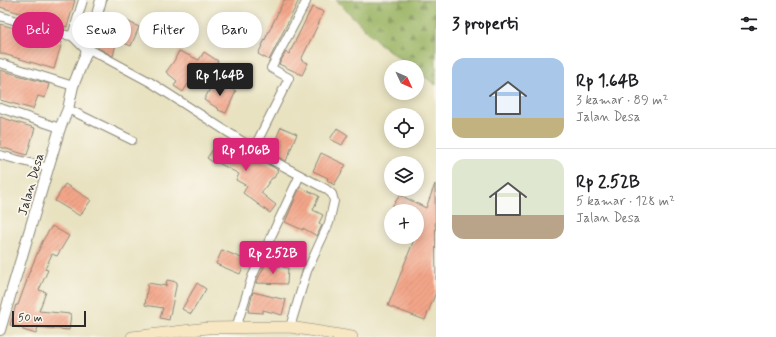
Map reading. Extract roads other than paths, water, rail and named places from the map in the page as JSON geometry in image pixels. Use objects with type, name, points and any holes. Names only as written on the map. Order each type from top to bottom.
[{"type":"main road","points":[[132,337],[208,328],[290,327],[352,337]]},
{"type":"street","points":[[79,12],[83,0]]},
{"type":"street","name":"Jalan Desa","points":[[0,330],[60,128],[68,110],[101,0]]},
{"type":"street","points":[[254,148],[289,78],[271,68],[306,2]]},
{"type":"street","points":[[0,16],[72,36]]},
{"type":"street","points":[[87,49],[150,82],[268,158],[332,194],[334,201],[328,224],[307,271],[290,327]]},
{"type":"street","points":[[0,63],[74,86]]},
{"type":"street","points":[[0,108],[60,128]]},
{"type":"street","points":[[68,110],[132,140]]},
{"type":"street","points":[[0,155],[48,168]]},
{"type":"street","points":[[236,328],[252,277],[300,175]]}]
